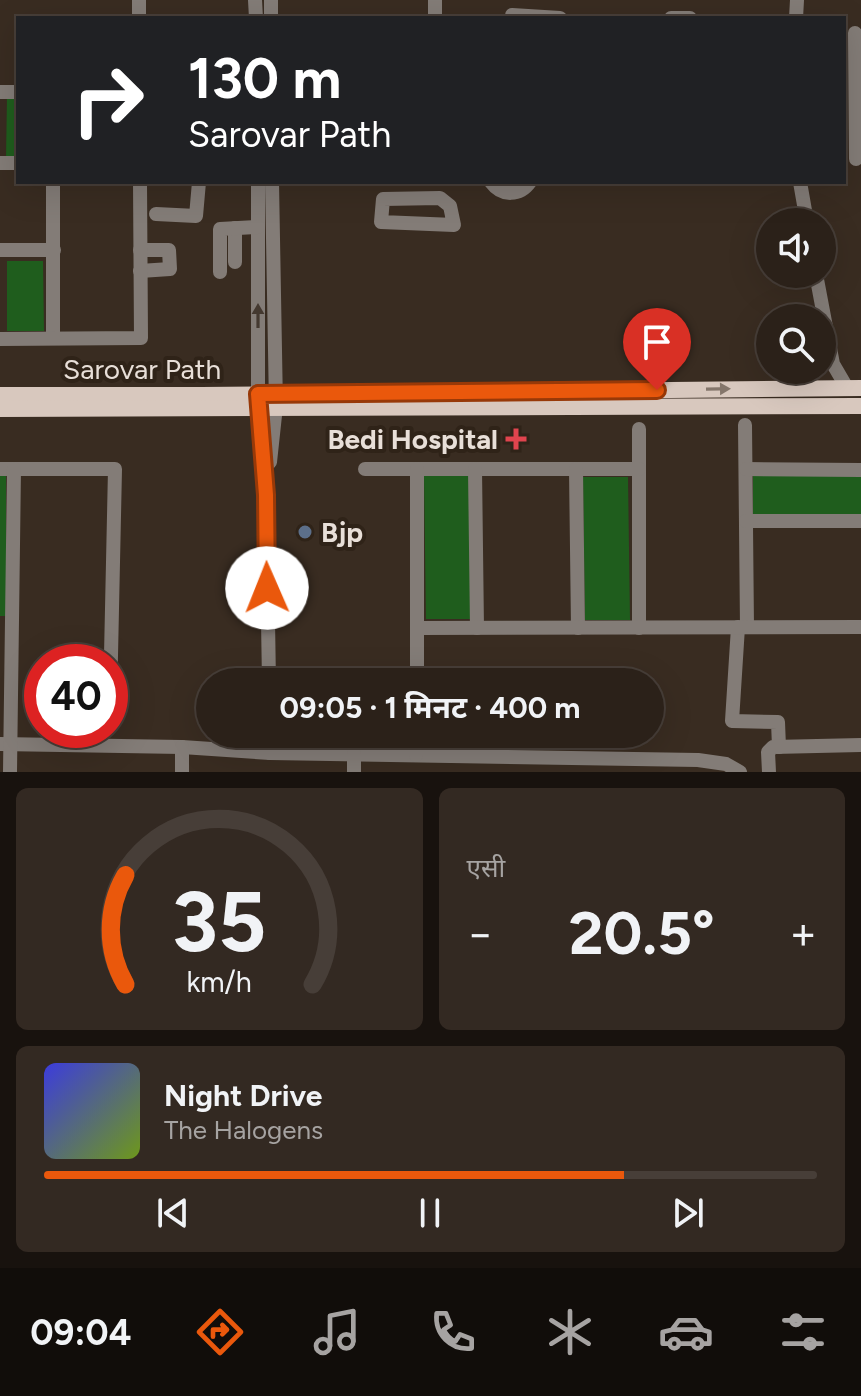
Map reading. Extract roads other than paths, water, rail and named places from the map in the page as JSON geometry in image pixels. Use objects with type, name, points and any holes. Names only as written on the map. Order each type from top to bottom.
[{"type":"main road","name":"Sarovar Path","points":[[276,400],[854,388]]},
{"type":"main road","name":"Sarovar Path","points":[[0,395],[861,406]]},
{"type":"main road","name":"Sarovar Path","points":[[0,409],[258,400]]},
{"type":"street","points":[[855,33],[857,161]]},
{"type":"street","points":[[53,184],[53,338]]},
{"type":"street","points":[[0,339],[141,338],[140,184]]},
{"type":"street","points":[[156,214],[196,216],[199,184]]},
{"type":"street","points":[[258,184],[258,400],[266,495],[269,668]]},
{"type":"street","points":[[266,495],[276,400],[272,184]]},
{"type":"street","points":[[440,198],[442,184]]},
{"type":"street","points":[[493,184],[501,192],[513,193],[523,191],[528,184]]},
{"type":"street","points":[[800,184],[805,208]]},
{"type":"street","points":[[440,198],[450,206],[454,225],[381,222],[383,199],[440,198]]},
{"type":"street","points":[[220,272],[220,229],[258,227]]},
{"type":"street","points":[[235,228],[235,262]]},
{"type":"street","points":[[0,250],[54,250]]},
{"type":"street","points":[[140,250],[169,250],[170,269],[140,271]]},
{"type":"street","points":[[819,288],[833,364],[854,388]]},
{"type":"street","points":[[745,425],[746,521],[742,627],[732,721],[778,722],[779,747]]},
{"type":"street","points":[[639,429],[639,628]]},
{"type":"street","points":[[10,772],[5,744],[7,469],[115,469],[111,644]]},
{"type":"street","points":[[365,469],[639,469]]},
{"type":"street","points":[[417,469],[417,668]]},
{"type":"street","points":[[475,469],[477,628]]},
{"type":"street","points":[[576,469],[578,628]]},
{"type":"street","points":[[746,469],[861,470]]},
{"type":"street","points":[[746,521],[861,521]]},
{"type":"street","points":[[417,628],[861,627]]},
{"type":"street","points":[[128,740],[270,753],[416,755],[672,766],[726,764],[740,772]]},
{"type":"street","points":[[769,772],[768,752],[773,747],[861,745]]},
{"type":"street","points":[[182,747],[182,772]]},
{"type":"street","points":[[270,748],[270,753]]},
{"type":"street","points":[[416,748],[416,755]]},
{"type":"street","points":[[354,754],[354,772]]},
{"type":"street","points":[[442,756],[442,772]]},
{"type":"place","name":"Bedi Hospital","points":[[516,439]]},
{"type":"place","name":"Bjp","points":[[305,532]]}]
